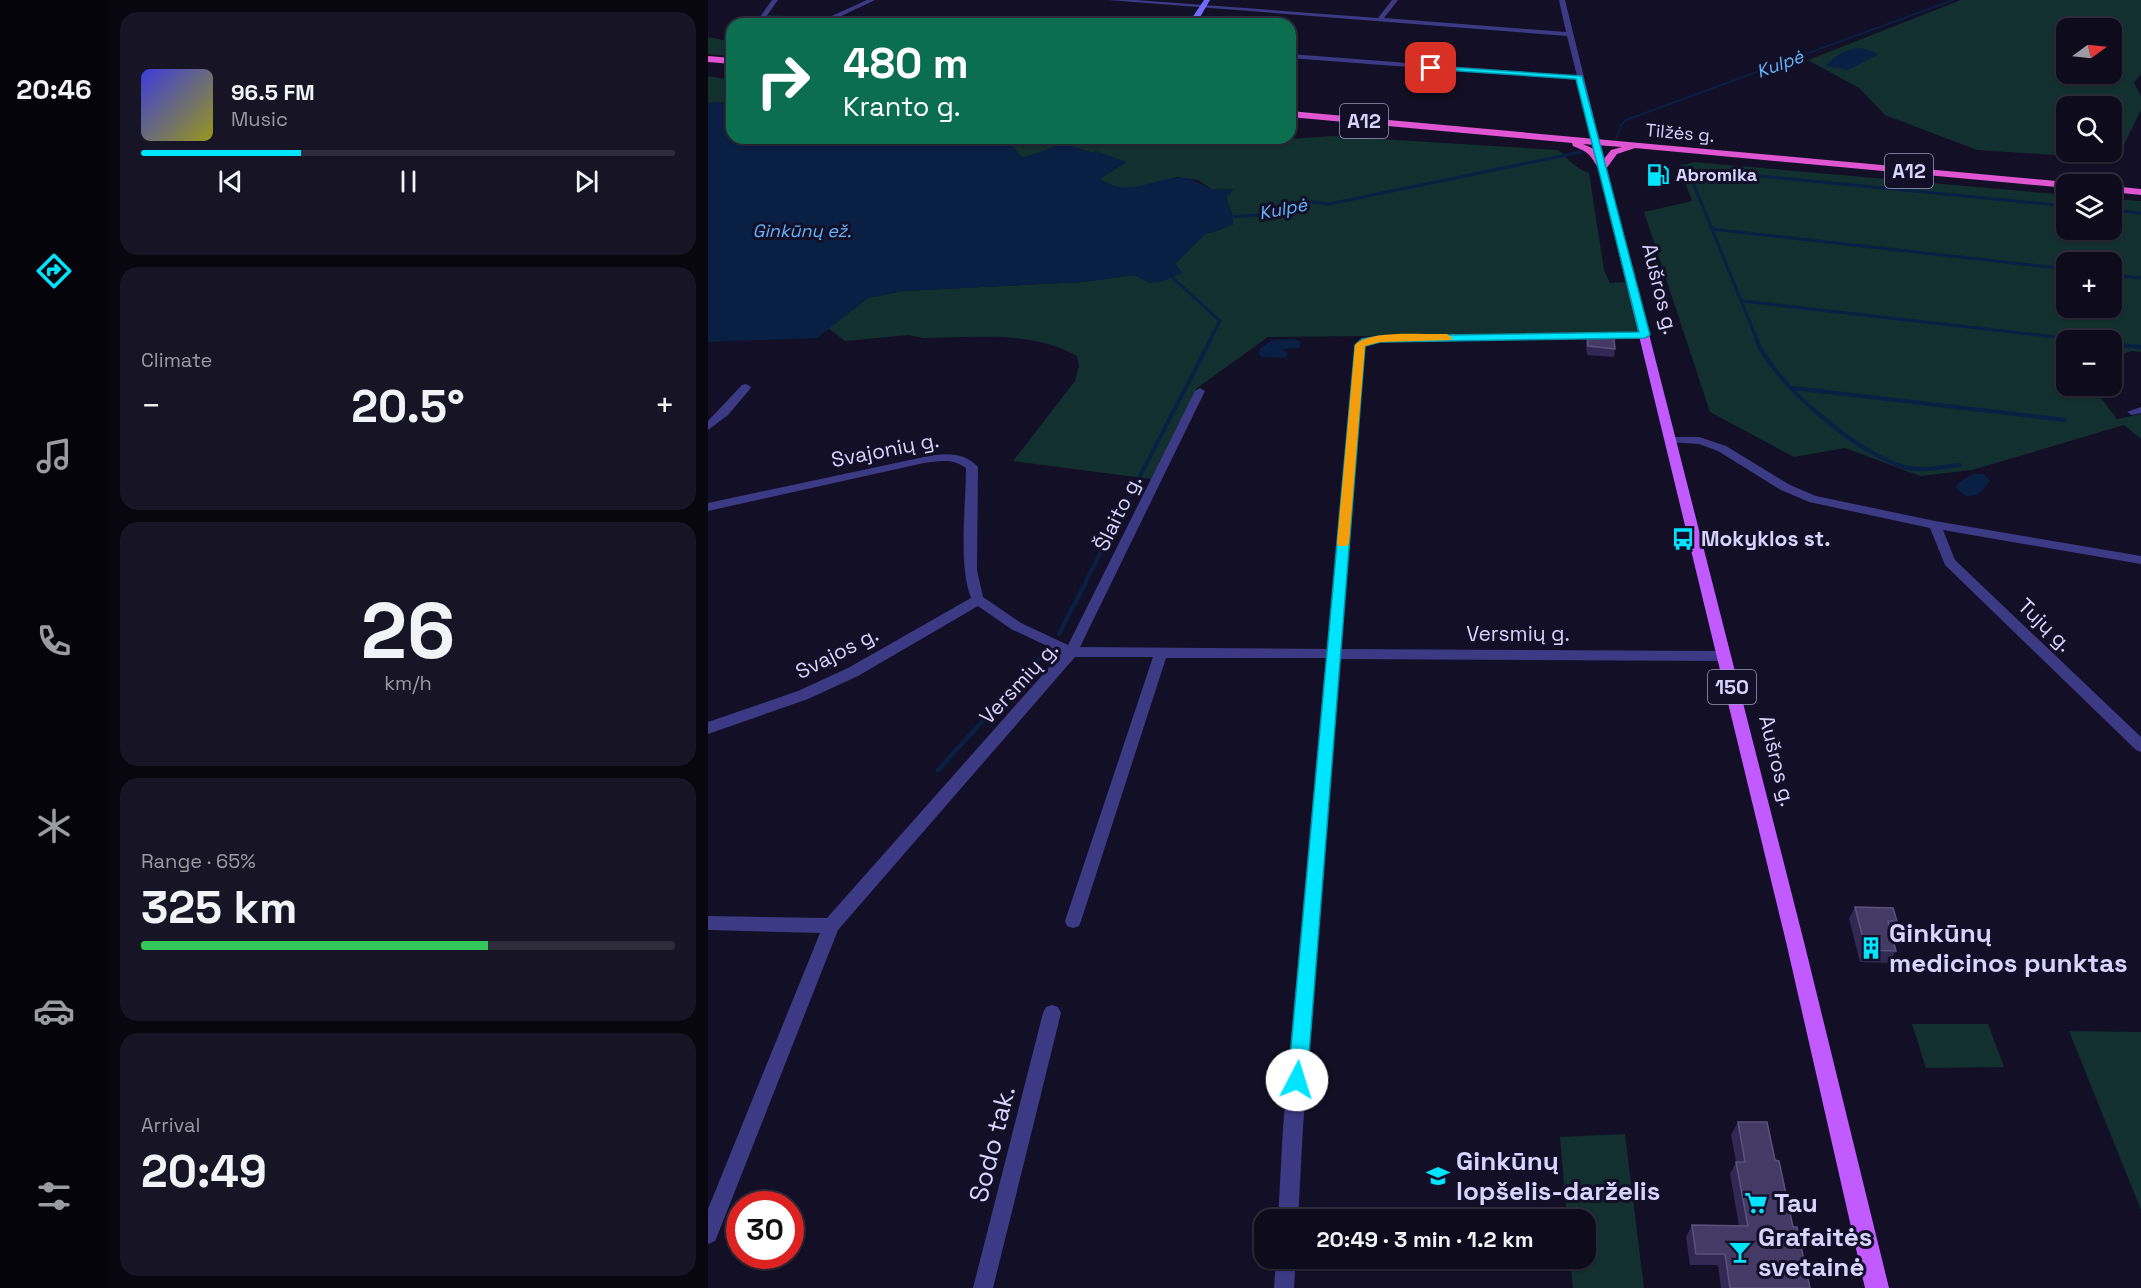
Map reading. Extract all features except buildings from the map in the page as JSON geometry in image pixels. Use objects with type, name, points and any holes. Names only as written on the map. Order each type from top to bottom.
[{"type":"highway","points":[[708,59],[726,60]]},
{"type":"highway","name":"Tilžės g.","points":[[1296,115],[2056,184]]},
{"type":"highway","points":[[1556,139],[1587,147],[1603,167],[1614,152],[1644,147]]},
{"type":"highway","points":[[2122,190],[2141,192]]},
{"type":"main road","points":[[1196,18],[1205,3]]},
{"type":"main road","name":"Aušros g.","points":[[1596,142],[1815,1023],[1877,1288]]},
{"type":"street","points":[[762,18],[775,0]]},
{"type":"street","points":[[830,18],[872,0]]},
{"type":"street","points":[[1111,0],[1205,3],[1380,20],[1570,34]]},
{"type":"street","points":[[1380,20],[1395,0]]},
{"type":"street","points":[[1562,0],[1596,142]]},
{"type":"street","points":[[1296,56],[1580,78]]},
{"type":"street","points":[[1289,1209],[1293,1127],[1359,349],[1365,341],[1380,339],[1645,335]]},
{"type":"street","points":[[708,427],[724,413],[746,387]]},
{"type":"street","name":"Šlaito g.","points":[[1071,652],[1200,391]]},
{"type":"street","points":[[1671,440],[1709,443],[1752,465],[1771,480],[1798,495],[1935,525],[2141,560]]},
{"type":"street","name":"Svajonių g.","points":[[708,507],[924,460],[947,457],[963,459],[972,467],[971,570],[973,587],[978,600]]},
{"type":"street","name":"Tujų g.","points":[[1935,525],[1949,562],[2141,746]]},
{"type":"street","points":[[978,600],[1016,626],[1071,652]]},
{"type":"street","name":"Svajos g.","points":[[708,728],[803,695],[853,672],[978,600]]},
{"type":"street","name":"Versmių g.","points":[[708,1234],[831,926],[1071,652],[1724,656]]},
{"type":"street","points":[[1073,921],[1161,653]]},
{"type":"street","points":[[708,923],[831,926]]},
{"type":"street","name":"Sodo tak.","points":[[983,1288],[1052,1013]]},
{"type":"street","points":[[1284,1288],[1285,1269]]},
{"type":"green space","points":[[1961,0],[2141,0],[2141,74],[2134,83],[2141,96],[2141,110],[2122,149],[2122,96],[2056,96],[2056,155],[1977,150],[1885,115],[1859,88],[1808,60]]},
{"type":"green space","points":[[764,15],[829,18],[762,18]]},
{"type":"green space","points":[[708,37],[726,41],[726,56],[708,54]]},
{"type":"green space","points":[[708,76],[726,79],[726,102],[708,103]]},
{"type":"green space","points":[[1332,136],[1558,150],[1576,166],[1589,173],[1604,270],[1610,283],[1626,282],[1640,333],[1268,337],[1197,388],[1151,479],[1013,461],[1075,381],[1079,366],[1077,356],[1060,348],[1041,342],[1002,337],[923,338],[909,335],[845,341],[828,328],[868,298],[902,291],[1083,282],[1135,275],[1150,283],[1181,272],[1175,264],[1205,234],[1222,229],[1233,217],[1226,197],[1233,189],[1213,190],[1198,180],[1177,177],[1143,187],[1117,188],[1099,179],[1125,163],[1064,144],[1296,144],[1296,139]]},
{"type":"green space","points":[[1010,144],[1059,144],[1045,151],[1022,158]]},
{"type":"green space","points":[[1694,162],[2056,194],[2056,240],[2122,240],[2122,200],[2141,201],[2141,352],[2132,351],[2122,354],[2122,330],[2056,330],[2056,396],[2100,396],[2117,419],[2141,414],[2141,439],[2124,425],[1972,470],[1920,476],[1845,448],[1794,457],[1710,412],[1644,212],[1692,201],[1679,166]]},
{"type":"green space","points":[[1912,1024],[1988,1024],[2004,1067],[1926,1068]]},
{"type":"green space","points":[[2069,1031],[2141,1032],[2141,1210]]},
{"type":"green space","points":[[1625,1134],[1644,1288],[1573,1288],[1571,1269],[1596,1269],[1596,1209],[1566,1209],[1560,1137]]},
{"type":"water","points":[[1861,48],[1879,54],[1848,70],[1826,66],[1841,53]]},
{"type":"water","name":"Ginkūnų ež.","points":[[726,102],[726,144],[1010,144],[1022,158],[1059,144],[1092,153],[1096,151],[1126,162],[1099,179],[1120,187],[1186,178],[1213,190],[1234,189],[1226,198],[1233,217],[1233,225],[1205,234],[1175,264],[1182,273],[1161,282],[1150,283],[1135,275],[1083,282],[902,291],[868,298],[817,338],[708,342],[708,103]]},
{"type":"water","points":[[1294,339],[1301,342],[1299,348],[1283,349],[1288,354],[1285,358],[1262,357],[1259,354],[1260,348],[1273,340]]},
{"type":"water","points":[[1972,474],[1984,474],[1990,481],[1977,494],[1966,496],[1956,488],[1958,483]]},
{"type":"waterway","name":"Kulpė","points":[[1616,139],[1621,125],[1626,120],[1953,0]]},
{"type":"waterway","name":"Kulpė","points":[[1229,217],[1271,214],[1287,205],[1305,201],[1329,204],[1581,152]]},
{"type":"waterway","points":[[1682,165],[1688,170]]},
{"type":"waterway","points":[[1688,170],[1709,172]]},
{"type":"waterway","points":[[1688,170],[1712,229]]},
{"type":"waterway","points":[[1718,172],[2056,205]]},
{"type":"waterway","points":[[2122,211],[2141,213]]},
{"type":"waterway","points":[[1712,229],[2056,268]]},
{"type":"waterway","points":[[1712,229],[1757,340]]},
{"type":"waterway","points":[[2122,276],[2141,278]]},
{"type":"waterway","points":[[1173,278],[1220,321],[1210,340]]},
{"type":"waterway","points":[[1742,301],[2056,337]]},
{"type":"waterway","points":[[1124,507],[1211,339]]},
{"type":"waterway","points":[[1756,339],[1766,357],[1798,396],[1819,415],[1864,447],[1904,467],[1932,469],[1960,465]]},
{"type":"waterway","points":[[2122,345],[2141,347]]},
{"type":"waterway","points":[[1793,388],[2065,420]]},
{"type":"waterway","points":[[1085,583],[1117,521]]},
{"type":"waterway","points":[[1059,634],[1086,582]]},
{"type":"waterway","points":[[938,770],[1042,656]]},
{"type":"slow traffic","points":[[1343,543],[1360,345],[1365,341],[1380,339],[1447,338]]},
{"type":"place","name":"Abromika","points":[[1658,175]]},
{"type":"place","name":"Mokyklos st.","points":[[1683,539]]},
{"type":"place","name":"Ginkūnų medicinos punktas","points":[[1871,948]]},
{"type":"place","name":"Ginkūnų lopšelis-darželis","points":[[1438,1176]]},
{"type":"place","name":"Tau","points":[[1756,1203]]},
{"type":"place","name":"Grafaitės svetainė","points":[[1740,1252]]},
{"type":"route","points":[[1297,1080],[1360,345],[1365,341],[1380,339],[1645,335],[1603,167],[1593,137],[1580,78],[1431,68]]}]
